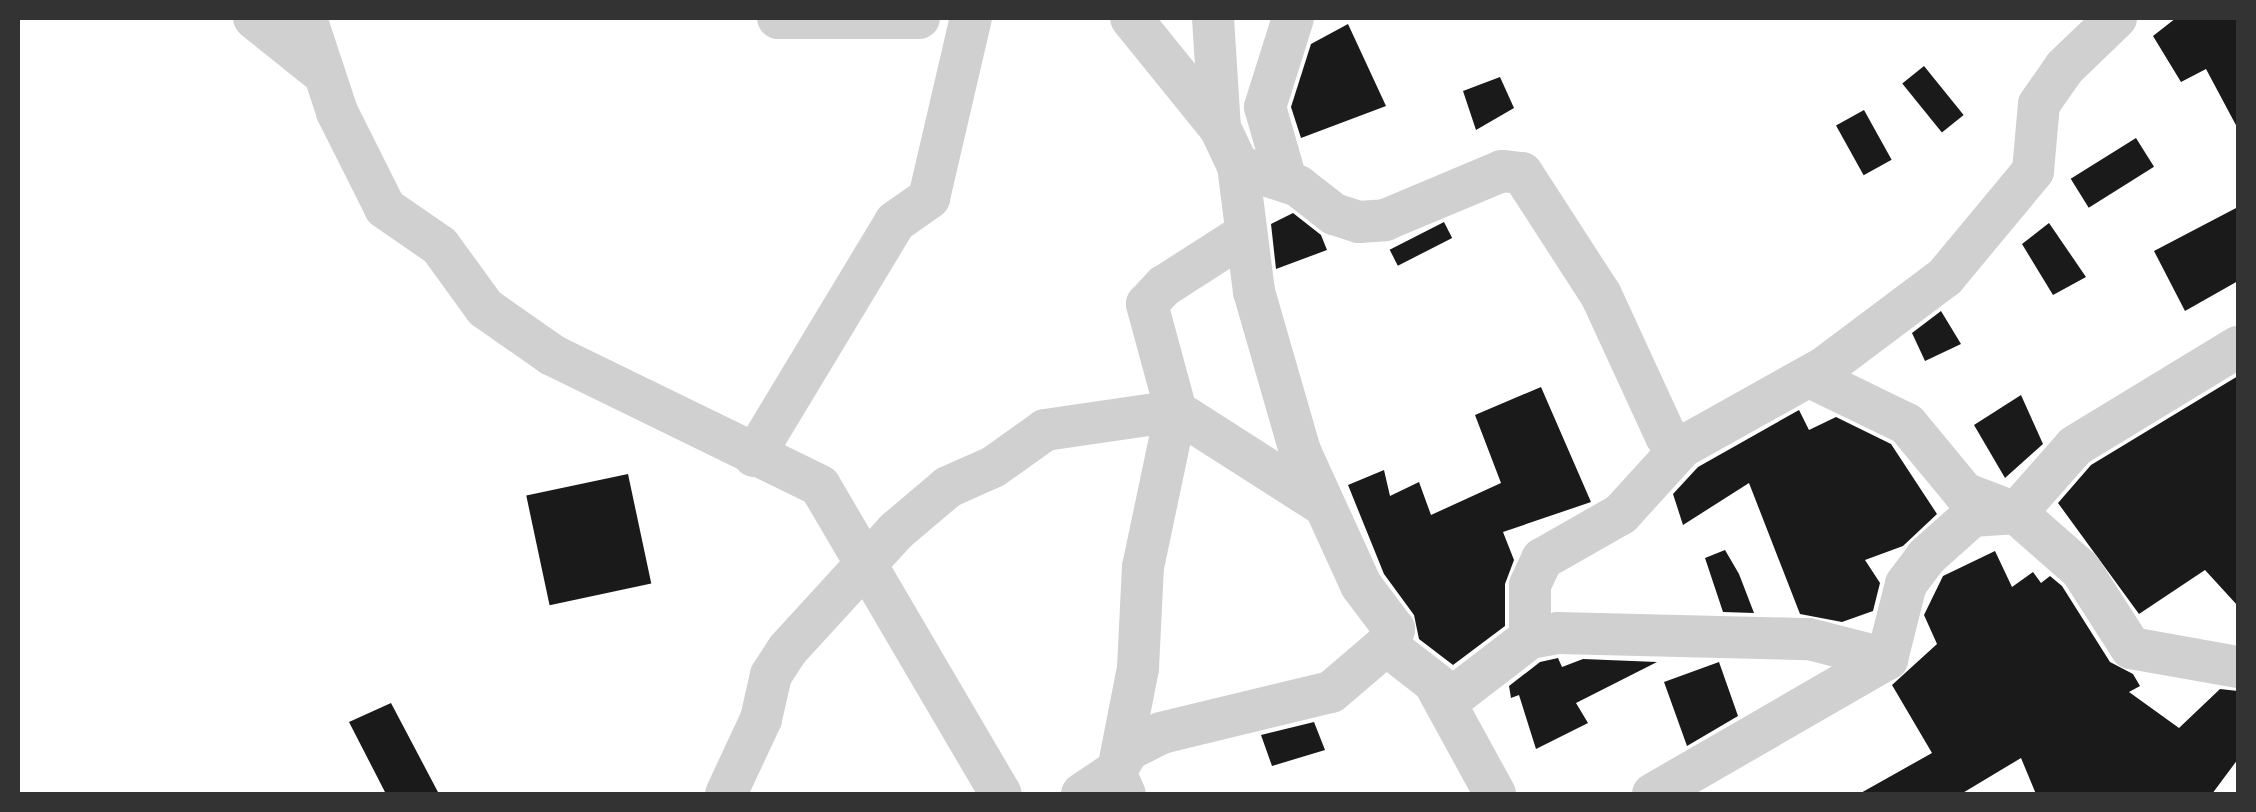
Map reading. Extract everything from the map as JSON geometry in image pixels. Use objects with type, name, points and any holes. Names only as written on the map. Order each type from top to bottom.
[{"type":"street","points":[[254,18],[324,74]]},
{"type":"street","points":[[306,18],[324,74],[385,208],[440,246],[485,308],[552,355],[820,486],[862,567],[1001,794]]},
{"type":"street","points":[[778,18],[918,18]]},
{"type":"street","points":[[754,456],[896,222],[929,198],[970,18]]},
{"type":"street","points":[[1100,18],[1139,31],[1229,147],[1334,214],[1359,222],[1385,220],[1502,171],[1522,173],[1601,295],[1666,436],[1682,446]]},
{"type":"street","points":[[1111,780],[1161,734],[1330,692],[1386,645],[1394,629],[1362,586],[1320,503],[1271,365],[1229,147],[1213,18]]},
{"type":"street","points":[[1286,180],[1265,107],[1293,18]]},
{"type":"street","points":[[1530,638],[1530,585],[1542,559],[1621,514],[1682,446],[1810,376],[1945,277],[2014,201],[2032,171],[2039,104],[2065,67],[2116,18]]},
{"type":"street","points":[[1111,780],[1138,668],[1143,567],[1176,412],[1147,304],[1164,286],[1246,234]]},
{"type":"street","points":[[1653,794],[1887,658],[1906,584],[1926,557],[1972,516],[2016,513],[2074,446],[2238,347]]},
{"type":"street","points":[[1810,376],[1907,424],[1964,493],[2016,513],[2081,570],[2131,648],[2238,667]]},
{"type":"street","points":[[726,794],[761,719],[771,675],[862,567],[948,487],[993,466],[1021,442],[1046,430],[1176,412],[1320,503]]},
{"type":"street","points":[[1386,645],[1436,688],[1453,697],[1530,638],[1558,633],[1809,639],[1887,658]]},
{"type":"street","points":[[1436,688],[1495,794]]},
{"type":"building","points":[[2176,18],[2238,18],[2238,129],[2206,69],[2181,82],[2153,36]]},
{"type":"building","points":[[1348,24],[1386,106],[1301,138],[1291,107],[1311,44]]},
{"type":"building","points":[[1924,66],[1964,115],[1942,133],[1902,84]]},
{"type":"building","points":[[1500,77],[1514,108],[1476,130],[1463,91]]},
{"type":"building","points":[[1864,110],[1892,160],[1864,175],[1836,126]]},
{"type":"building","points":[[2136,138],[2154,167],[2089,208],[2071,179]]},
{"type":"building","points":[[2238,207],[2238,281],[2185,311],[2154,251]]},
{"type":"building","points":[[1293,213],[1321,235],[1327,250],[1276,269],[1271,224]]},
{"type":"building","points":[[1444,222],[1452,238],[1398,266],[1390,250]]},
{"type":"building","points":[[2049,223],[2086,277],[2053,295],[2022,244]]},
{"type":"building","points":[[1941,311],[1961,344],[1925,361],[1912,333]]},
{"type":"building","points":[[2238,376],[2238,606],[2205,570],[2139,614],[2058,503],[2091,465]]},
{"type":"building","points":[[1541,387],[1591,502],[1503,532],[1514,560],[1505,584],[1505,626],[1453,665],[1419,639],[1414,615],[1384,574],[1348,485],[1384,470],[1390,496],[1419,482],[1431,515],[1501,483],[1475,415]]},
{"type":"building","points":[[2021,395],[2043,444],[2005,478],[1974,425]]},
{"type":"building","points":[[1799,410],[1809,430],[1836,417],[1891,444],[1937,514],[1903,546],[1865,560],[1880,583],[1873,611],[1842,622],[1800,614],[1749,483],[1683,525],[1673,494],[1698,467]]},
{"type":"building","points":[[628,474],[651,584],[550,605],[526,496]]},
{"type":"building","points":[[1725,550],[1754,613],[1723,612],[1705,558]]},
{"type":"building","points":[[1995,551],[2012,587],[2033,572],[2041,583],[2050,576],[2062,586],[2110,662],[2133,674],[2140,686],[2129,692],[2179,728],[2220,689],[2238,691],[2238,759],[2212,794],[2036,794],[2021,758],[1961,794],[1859,794],[1932,753],[1892,685],[1937,644],[1924,615],[1943,576]]},
{"type":"building","points":[[1558,658],[1562,667],[1583,659],[1657,662],[1576,703],[1588,723],[1536,749],[1519,695],[1511,698],[1509,686],[1540,662]]},
{"type":"building","points":[[1719,662],[1738,716],[1687,746],[1664,682]]},
{"type":"building","points":[[391,703],[439,794],[386,794],[349,722]]},
{"type":"building","points":[[1314,722],[1325,750],[1272,766],[1261,735]]}]
